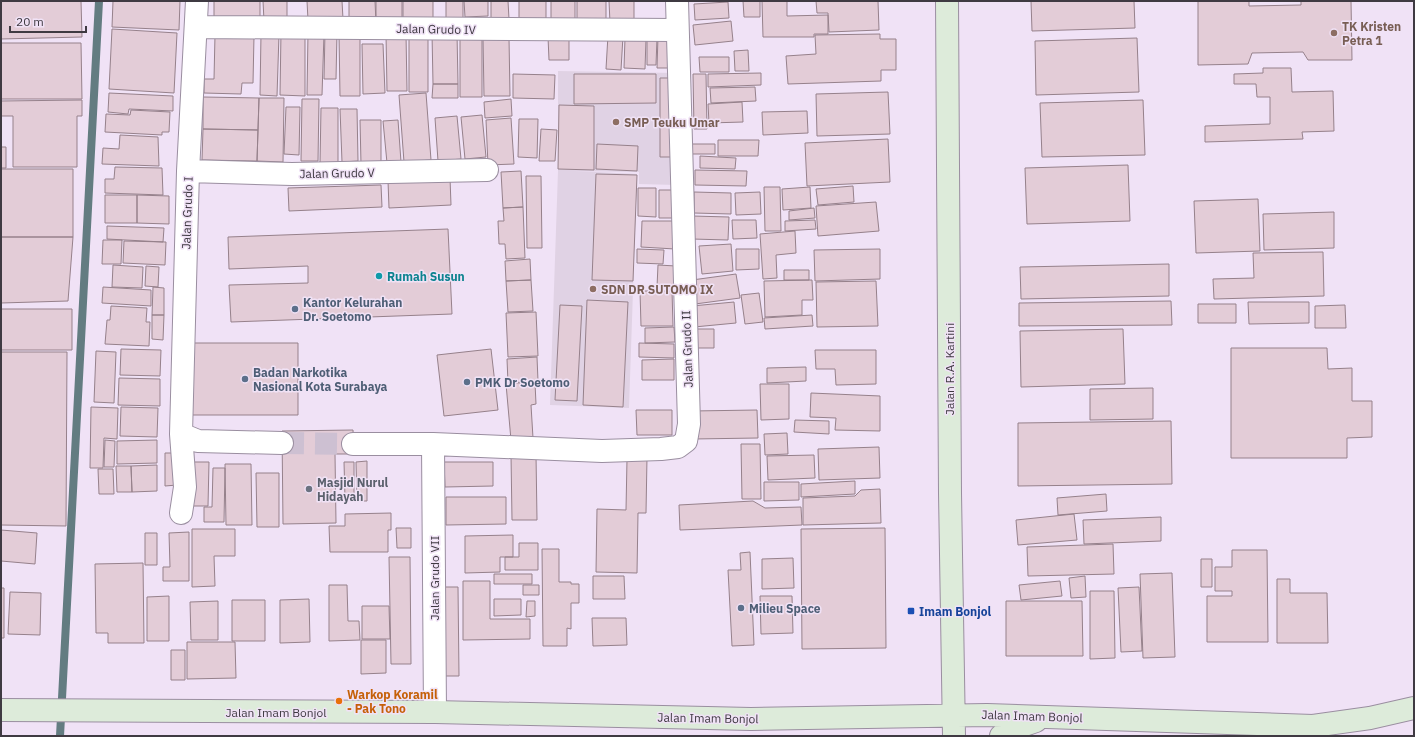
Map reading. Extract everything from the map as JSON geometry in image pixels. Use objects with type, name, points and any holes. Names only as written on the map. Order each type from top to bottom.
[{"type":"street","name":"Jalan Grudo I","points":[[181,513],[185,487],[181,430],[188,171],[197,1]]},
{"type":"street","name":"Jalan Grudo II","points":[[354,444],[433,444],[602,451],[678,447],[686,441],[689,424],[676,1]]},
{"type":"street","name":"Jalan R.A. Kartini","points":[[947,1],[950,493],[954,736]]},
{"type":"street","name":"Jalan Grudo IV","points":[[196,27],[676,30]]},
{"type":"street","name":"Jalan Grudo V","points":[[188,171],[292,174],[487,170]]},
{"type":"street","points":[[181,430],[198,441],[282,443]]},
{"type":"street","name":"Jalan Grudo VII","points":[[433,444],[435,712]]},
{"type":"street","name":"Jalan Imam Bonjol","points":[[1,710],[55,712],[435,712],[751,719],[953,714],[1313,726],[1370,718],[1414,708]]},
{"type":"street","points":[[1001,736],[1007,731],[1020,726],[1051,717]]},
{"type":"street","points":[[1313,726],[1353,736]]},
{"type":"shaded area","name":"SDN DR SUTOMO IX","points":[[558,71],[675,73],[676,185],[639,184],[639,172],[575,171],[637,174],[629,408],[550,405],[558,171]]},
{"type":"building","points":[[1,1],[81,1],[82,37],[1,39]]},
{"type":"building","points":[[113,1],[180,1],[179,30],[112,27]]},
{"type":"building","points":[[214,1],[260,1],[260,19],[214,19]]},
{"type":"building","points":[[263,1],[287,1],[287,21],[264,21]]},
{"type":"building","points":[[307,1],[342,1],[343,19],[308,20]]},
{"type":"building","points":[[349,1],[375,1],[376,23],[349,24]]},
{"type":"building","points":[[376,1],[402,1],[402,18],[376,19]]},
{"type":"building","points":[[403,1],[433,1],[433,26],[403,26]]},
{"type":"building","points":[[446,1],[463,1],[463,21],[446,21]]},
{"type":"building","points":[[464,1],[488,1],[488,16],[465,17]]},
{"type":"building","points":[[491,1],[508,1],[509,19],[491,19]]},
{"type":"building","points":[[519,1],[546,1],[546,21],[519,21]]},
{"type":"building","points":[[551,1],[575,1],[575,19],[551,19]]},
{"type":"building","points":[[577,1],[606,1],[606,24],[577,23]]},
{"type":"building","points":[[609,1],[634,1],[634,23],[610,23]]},
{"type":"building","points":[[743,1],[760,1],[760,17],[744,17]]},
{"type":"building","points":[[762,1],[787,1],[787,16],[828,15],[828,34],[814,34],[814,37],[763,37]]},
{"type":"building","points":[[816,1],[878,1],[879,30],[829,32],[828,13],[817,13]]},
{"type":"building","points":[[1031,1],[1134,1],[1135,28],[1032,31]]},
{"type":"building","points":[[1198,1],[1249,1],[1249,6],[1301,5],[1301,1],[1351,1],[1352,60],[1308,60],[1303,52],[1252,53],[1248,64],[1198,65]]},
{"type":"building","points":[[728,2],[729,18],[695,20],[694,4]]},
{"type":"building","points":[[731,21],[733,41],[695,45],[693,25]]},
{"type":"building","points":[[112,29],[177,33],[174,93],[109,89]]},
{"type":"building","points":[[325,31],[337,32],[336,79],[324,79]]},
{"type":"building","points":[[281,32],[305,32],[305,96],[280,95]]},
{"type":"building","points":[[308,33],[324,34],[322,95],[307,95]]},
{"type":"building","points":[[409,33],[428,33],[428,92],[409,92]]},
{"type":"building","points":[[432,33],[457,33],[458,84],[433,84]]},
{"type":"building","points":[[261,34],[279,34],[277,96],[260,95]]},
{"type":"building","points":[[339,34],[360,34],[360,96],[340,96]]},
{"type":"building","points":[[386,34],[406,34],[407,91],[387,91]]},
{"type":"building","points":[[880,34],[880,39],[896,39],[896,70],[881,70],[881,81],[788,84],[786,56],[816,54],[815,35]]},
{"type":"building","points":[[215,35],[254,36],[253,83],[242,83],[241,94],[204,93],[204,79],[214,79]]},
{"type":"building","points":[[608,35],[623,36],[621,70],[606,69]]},
{"type":"building","points":[[460,36],[482,36],[482,97],[460,97]]},
{"type":"building","points":[[569,36],[569,60],[549,60],[548,37]]},
{"type":"building","points":[[658,36],[674,37],[674,68],[657,68]]},
{"type":"building","points":[[647,37],[657,38],[656,65],[647,65]]},
{"type":"building","points":[[483,38],[509,38],[510,96],[484,96]]},
{"type":"building","points":[[625,38],[646,39],[645,69],[624,68]]},
{"type":"building","points":[[1137,38],[1139,92],[1036,95],[1035,41]]},
{"type":"building","points":[[1,43],[81,43],[82,99],[1,99]]},
{"type":"building","points":[[362,44],[383,44],[385,93],[363,94]]},
{"type":"building","points":[[748,50],[749,71],[735,71],[734,51]]},
{"type":"building","points":[[699,57],[729,57],[729,72],[700,72]]},
{"type":"building","points":[[1263,68],[1291,68],[1292,92],[1333,91],[1334,131],[1302,132],[1303,139],[1205,142],[1205,126],[1270,124],[1270,97],[1257,97],[1256,84],[1234,84],[1234,74],[1263,73]]},
{"type":"building","points":[[761,73],[761,85],[708,87],[708,74]]},
{"type":"building","points":[[513,74],[555,75],[554,99],[513,98]]},
{"type":"building","points":[[574,74],[656,74],[656,103],[574,104]]},
{"type":"building","points":[[693,74],[706,74],[707,129],[694,129]]},
{"type":"building","points":[[660,78],[674,78],[674,157],[660,157]]},
{"type":"building","points":[[433,84],[458,84],[458,98],[432,98]]},
{"type":"building","points":[[755,87],[756,101],[711,103],[710,88]]},
{"type":"building","points":[[888,92],[890,134],[817,136],[816,94]]},
{"type":"building","points":[[109,93],[173,96],[173,111],[129,109],[128,114],[108,112]]},
{"type":"building","points":[[426,93],[431,160],[404,162],[399,95]]},
{"type":"building","points":[[203,97],[259,98],[258,130],[203,129]]},
{"type":"building","points":[[259,98],[284,98],[283,162],[257,161]]},
{"type":"building","points":[[302,99],[319,99],[318,161],[301,161]]},
{"type":"building","points":[[511,99],[512,116],[485,118],[484,102]]},
{"type":"building","points":[[82,100],[82,116],[77,116],[77,167],[13,167],[13,116],[1,116],[1,101]]},
{"type":"building","points":[[1143,100],[1145,155],[1042,157],[1040,103]]},
{"type":"building","points":[[742,102],[743,122],[709,123],[708,104]]},
{"type":"building","points":[[559,105],[594,106],[594,170],[558,169]]},
{"type":"building","points":[[286,107],[300,107],[299,155],[284,154]]},
{"type":"building","points":[[321,108],[338,108],[338,164],[320,164]]},
{"type":"building","points":[[340,109],[357,109],[358,161],[342,162]]},
{"type":"building","points":[[131,110],[170,112],[169,132],[162,132],[162,135],[105,132],[106,114],[130,115]]},
{"type":"building","points":[[807,111],[808,133],[763,135],[762,112]]},
{"type":"building","points":[[482,115],[486,157],[465,159],[461,117]]},
{"type":"building","points":[[457,116],[461,159],[438,161],[435,118]]},
{"type":"building","points":[[511,118],[514,164],[488,165],[486,120]]},
{"type":"building","points":[[519,119],[538,119],[537,158],[518,157]]},
{"type":"building","points":[[360,120],[381,120],[381,164],[361,164]]},
{"type":"building","points":[[398,120],[401,162],[387,163],[383,121]]},
{"type":"building","points":[[203,129],[258,130],[257,161],[202,160]]},
{"type":"building","points":[[541,129],[557,130],[555,161],[539,161]]},
{"type":"building","points":[[120,135],[158,137],[159,166],[102,164],[103,148],[119,149]]},
{"type":"building","points":[[888,139],[890,182],[807,186],[805,143]]},
{"type":"building","points":[[718,140],[759,140],[758,156],[718,156]]},
{"type":"building","points":[[597,144],[638,146],[637,171],[596,169]]},
{"type":"building","points":[[689,144],[715,144],[715,154],[689,154]]},
{"type":"building","points":[[1,147],[6,147],[6,168],[1,168]]},
{"type":"building","points":[[700,156],[736,158],[735,169],[700,168]]},
{"type":"building","points":[[1128,165],[1130,221],[1027,224],[1025,168]]},
{"type":"building","points":[[115,167],[162,168],[163,195],[105,193],[105,179],[114,179]]},
{"type":"building","points":[[1,169],[73,169],[73,237],[1,237]]},
{"type":"building","points":[[695,170],[747,171],[746,186],[695,185]]},
{"type":"building","points":[[521,171],[523,207],[503,208],[501,172]]},
{"type":"building","points":[[596,174],[637,175],[633,281],[592,280]]},
{"type":"building","points":[[526,176],[541,176],[542,248],[527,248]]},
{"type":"building","points":[[450,178],[451,205],[389,208],[388,181]]},
{"type":"building","points":[[381,185],[382,207],[289,211],[288,188]]},
{"type":"building","points":[[853,186],[854,202],[818,205],[816,189]]},
{"type":"building","points":[[764,187],[780,187],[781,231],[765,231]]},
{"type":"building","points":[[810,187],[811,208],[783,210],[782,189]]},
{"type":"building","points":[[638,188],[656,188],[656,217],[638,216]]},
{"type":"building","points":[[659,190],[676,190],[676,218],[659,218]]},
{"type":"building","points":[[694,192],[731,193],[731,214],[694,213]]},
{"type":"building","points":[[760,192],[761,214],[736,215],[735,193]]},
{"type":"building","points":[[105,195],[137,195],[137,223],[105,223]]},
{"type":"building","points":[[137,195],[169,196],[169,224],[137,223]]},
{"type":"building","points":[[1258,199],[1260,251],[1196,253],[1194,201]]},
{"type":"building","points":[[876,202],[879,231],[818,236],[816,206]]},
{"type":"building","points":[[523,207],[525,258],[506,259],[505,244],[499,244],[498,221],[504,221],[503,208]]},
{"type":"building","points":[[814,208],[815,218],[789,220],[789,211]]},
{"type":"building","points":[[1334,212],[1334,248],[1264,250],[1263,214]]},
{"type":"building","points":[[692,216],[729,217],[728,240],[692,239]]},
{"type":"building","points":[[732,220],[756,220],[757,238],[733,239]]},
{"type":"building","points":[[815,220],[816,229],[785,231],[785,221]]},
{"type":"building","points":[[642,221],[676,221],[675,249],[641,247]]},
{"type":"building","points":[[107,226],[164,228],[163,242],[107,239]]},
{"type":"building","name":"Rumah Susun","points":[[448,229],[452,314],[231,322],[229,285],[308,283],[308,266],[229,269],[228,237]]},
{"type":"building","points":[[795,231],[796,253],[776,255],[777,278],[763,279],[760,234]]},
{"type":"building","points":[[1,237],[73,237],[68,301],[1,303]]},
{"type":"building","points":[[103,240],[122,240],[121,264],[102,264]]},
{"type":"building","points":[[124,241],[166,242],[165,265],[123,263]]},
{"type":"building","points":[[731,244],[733,271],[702,274],[699,246]]},
{"type":"building","points":[[637,249],[664,250],[663,264],[637,263]]},
{"type":"building","points":[[736,249],[759,249],[759,269],[736,270]]},
{"type":"building","points":[[880,249],[880,279],[815,281],[814,250]]},
{"type":"building","points":[[1323,252],[1324,296],[1214,299],[1213,279],[1254,278],[1253,253]]},
{"type":"building","points":[[530,259],[531,280],[506,281],[505,261]]},
{"type":"building","points":[[1169,264],[1169,296],[1021,299],[1020,267]]},
{"type":"building","points":[[113,265],[143,267],[142,288],[112,287]]},
{"type":"building","points":[[658,265],[676,266],[675,288],[657,287]]},
{"type":"building","points":[[146,266],[159,267],[158,287],[145,286]]},
{"type":"building","points":[[784,270],[809,270],[809,280],[784,280]]},
{"type":"building","points":[[736,274],[740,298],[695,304],[692,280]]},
{"type":"building","points":[[531,280],[533,311],[508,312],[506,281]]},
{"type":"building","points":[[812,280],[813,300],[802,300],[802,315],[765,317],[764,281]]},
{"type":"building","points":[[876,281],[878,326],[817,327],[816,282]]},
{"type":"building","points":[[103,287],[151,290],[151,306],[102,303]]},
{"type":"building","points":[[153,287],[164,288],[164,315],[152,315]]},
{"type":"building","points":[[640,291],[672,291],[673,326],[641,326]]},
{"type":"building","points":[[759,293],[763,322],[745,324],[741,295]]},
{"type":"building","points":[[587,300],[628,302],[623,407],[583,405]]},
{"type":"building","points":[[1171,301],[1172,325],[1019,326],[1019,303]]},
{"type":"building","points":[[734,302],[736,323],[694,327],[692,306]]},
{"type":"building","points":[[1248,302],[1309,302],[1309,323],[1249,324]]},
{"type":"building","points":[[1198,304],[1236,304],[1236,323],[1198,323]]},
{"type":"building","points":[[560,305],[582,306],[577,401],[555,400]]},
{"type":"building","points":[[1345,305],[1346,328],[1315,328],[1315,306]]},
{"type":"building","points":[[111,306],[147,308],[146,322],[150,322],[149,346],[105,344],[107,320],[110,320]]},
{"type":"building","points":[[1,309],[72,309],[72,350],[1,350]]},
{"type":"building","points":[[536,312],[538,356],[508,357],[506,313]]},
{"type":"building","points":[[152,315],[164,315],[163,340],[152,339]]},
{"type":"building","points":[[812,315],[813,326],[765,329],[764,318]]},
{"type":"building","points":[[674,327],[675,342],[645,343],[645,328]]},
{"type":"building","points":[[697,329],[714,329],[714,348],[697,348]]},
{"type":"building","points":[[1123,329],[1125,384],[1021,387],[1020,331]]},
{"type":"building","name":"Badan Narkotika Nasional Kota Surabaya","points":[[191,343],[298,343],[298,415],[192,415]]},
{"type":"building","points":[[639,343],[674,344],[674,358],[639,357]]},
{"type":"building","points":[[1231,348],[1327,348],[1328,369],[1352,368],[1352,401],[1372,401],[1372,437],[1347,438],[1347,458],[1231,458]]},
{"type":"building","points":[[121,349],[161,350],[160,376],[120,375]]},
{"type":"building","name":"PMK Dr Soetomo","points":[[491,349],[498,410],[444,416],[437,355]]},
{"type":"building","points":[[815,350],[876,350],[876,384],[836,385],[835,369],[816,369]]},
{"type":"building","points":[[96,351],[116,352],[114,403],[94,402]]},
{"type":"building","points":[[1,352],[67,352],[66,526],[1,525]]},
{"type":"building","points":[[537,357],[538,381],[508,383],[507,359]]},
{"type":"building","points":[[674,359],[674,380],[642,380],[642,360]]},
{"type":"building","points":[[806,367],[806,381],[767,383],[767,368]]},
{"type":"building","points":[[119,378],[160,379],[160,406],[118,405]]},
{"type":"building","points":[[529,382],[529,384],[535,383],[536,404],[531,405],[533,438],[511,440],[506,384]]},
{"type":"building","points":[[760,384],[789,384],[789,419],[761,420]]},
{"type":"building","points":[[1153,388],[1153,419],[1090,420],[1090,389]]},
{"type":"building","points":[[811,393],[880,396],[880,431],[835,430],[836,418],[810,417]]},
{"type":"building","points":[[91,407],[118,408],[117,439],[104,438],[103,468],[90,468]]},
{"type":"building","points":[[121,407],[158,408],[157,437],[120,436]]},
{"type":"building","points":[[636,410],[672,410],[672,435],[637,435]]},
{"type":"building","points":[[757,410],[758,438],[693,439],[692,411]]},
{"type":"building","points":[[795,420],[829,421],[829,434],[794,432]]},
{"type":"building","points":[[1171,421],[1172,484],[1018,486],[1018,423]]},
{"type":"building","name":"Masjid Nurul Hidayah","points":[[353,430],[354,454],[335,454],[336,523],[283,524],[282,431]]},
{"type":"building","points":[[787,433],[788,454],[765,455],[764,434]]},
{"type":"building","points":[[105,440],[115,441],[114,467],[104,467]]},
{"type":"building","points":[[157,440],[157,463],[117,464],[117,441]]},
{"type":"building","points":[[741,444],[760,444],[761,499],[742,499]]},
{"type":"building","points":[[879,447],[880,478],[819,480],[818,449]]},
{"type":"building","points":[[165,453],[178,453],[177,485],[165,486]]},
{"type":"building","points":[[511,455],[536,455],[537,520],[512,520]]},
{"type":"building","points":[[814,455],[815,478],[768,480],[767,456]]},
{"type":"building","points":[[647,457],[646,513],[638,513],[637,573],[596,572],[597,509],[626,510],[627,459]]},
{"type":"building","points":[[367,461],[367,501],[357,501],[356,462]]},
{"type":"building","points":[[188,462],[209,462],[208,506],[188,506]]},
{"type":"building","points":[[344,462],[354,462],[354,497],[345,498]]},
{"type":"building","points":[[444,462],[493,462],[493,486],[445,487]]},
{"type":"building","points":[[225,464],[251,464],[252,525],[226,525]]},
{"type":"building","points":[[157,465],[157,491],[132,492],[131,466]]},
{"type":"building","points":[[116,466],[131,466],[132,492],[117,492]]},
{"type":"building","points":[[213,468],[225,468],[224,522],[204,522],[204,507],[212,507]]},
{"type":"building","points":[[98,469],[113,469],[114,494],[99,494]]},
{"type":"building","points":[[256,473],[279,473],[279,527],[257,527]]},
{"type":"building","points":[[855,481],[855,494],[801,497],[801,484]]},
{"type":"building","points":[[764,482],[799,482],[799,500],[764,501]]},
{"type":"building","points":[[880,489],[881,523],[803,525],[803,498],[855,496],[861,490]]},
{"type":"building","points":[[1106,494],[1107,511],[1058,515],[1057,498]]},
{"type":"building","points":[[446,497],[506,497],[506,524],[446,525]]},
{"type":"building","points":[[753,501],[765,508],[801,507],[802,525],[680,530],[679,505]]},
{"type":"building","points":[[391,513],[391,530],[388,530],[388,552],[330,552],[329,526],[345,526],[345,514]]},
{"type":"building","points":[[1074,514],[1077,540],[1018,545],[1016,520]]},
{"type":"building","points":[[1161,517],[1161,541],[1084,544],[1083,520]]},
{"type":"building","points":[[396,528],[411,528],[411,548],[397,548]]},
{"type":"building","points":[[885,528],[886,648],[802,649],[801,529]]},
{"type":"building","points":[[192,529],[235,529],[235,556],[214,556],[215,586],[192,587]]},
{"type":"building","points":[[1,530],[37,533],[35,564],[1,561]]},
{"type":"building","points":[[189,532],[189,581],[163,581],[163,567],[170,567],[169,533]]},
{"type":"building","points":[[145,533],[157,533],[157,565],[145,565]]},
{"type":"building","points":[[513,535],[513,557],[500,557],[500,572],[465,573],[465,536]]},
{"type":"building","points":[[519,543],[538,543],[538,570],[505,570],[505,557],[519,557]]},
{"type":"building","points":[[1113,544],[1114,574],[1028,576],[1027,547]]},
{"type":"building","points":[[542,549],[559,549],[559,582],[579,584],[579,603],[571,603],[571,629],[567,628],[567,646],[543,646]]},
{"type":"building","points":[[1232,550],[1267,550],[1268,642],[1207,642],[1207,596],[1232,596],[1232,591],[1215,591],[1215,567],[1232,567]]},
{"type":"building","name":"Milieu Space","points":[[750,552],[754,645],[732,646],[728,570],[741,570],[740,553]]},
{"type":"building","points":[[389,557],[410,557],[411,664],[391,664]]},
{"type":"building","points":[[793,558],[794,588],[762,589],[762,559]]},
{"type":"building","points":[[1201,559],[1212,559],[1212,587],[1201,587]]},
{"type":"building","points":[[143,563],[144,643],[108,643],[108,633],[96,633],[95,564]]},
{"type":"building","points":[[1172,573],[1175,657],[1143,658],[1140,574]]},
{"type":"building","points":[[494,574],[532,574],[532,584],[494,584]]},
{"type":"building","points":[[593,576],[624,576],[625,599],[593,599]]},
{"type":"building","points":[[1085,576],[1086,597],[1071,598],[1069,578]]},
{"type":"building","points":[[1277,579],[1290,579],[1290,593],[1327,593],[1328,643],[1277,643]]},
{"type":"building","points":[[463,581],[490,581],[490,619],[530,619],[530,639],[463,640]]},
{"type":"building","points":[[1060,581],[1062,596],[1021,600],[1019,585]]},
{"type":"building","points":[[329,585],[347,585],[348,621],[359,621],[360,640],[329,641]]},
{"type":"building","points":[[523,585],[539,585],[539,595],[523,595]]},
{"type":"building","points":[[438,587],[458,587],[459,676],[439,676]]},
{"type":"building","points":[[1139,587],[1142,651],[1121,652],[1118,588]]},
{"type":"building","points":[[1,588],[4,588],[4,638],[1,638]]},
{"type":"building","points":[[1090,591],[1114,591],[1115,658],[1090,659]]},
{"type":"building","points":[[10,592],[41,593],[40,635],[8,634]]},
{"type":"building","points":[[169,596],[169,641],[147,641],[147,597]]},
{"type":"building","points":[[760,596],[792,596],[793,633],[761,634]]},
{"type":"building","points":[[309,599],[310,642],[280,643],[280,600]]},
{"type":"building","points":[[494,599],[521,599],[521,615],[494,616]]},
{"type":"building","points":[[232,600],[265,600],[265,641],[232,641]]},
{"type":"building","points":[[218,601],[218,640],[191,640],[190,602]]},
{"type":"building","points":[[527,601],[535,601],[535,616],[526,617]]},
{"type":"building","points":[[1006,601],[1082,601],[1083,656],[1006,656]]},
{"type":"building","points":[[362,606],[389,606],[390,639],[362,639]]},
{"type":"building","points":[[592,618],[626,618],[627,645],[593,646]]},
{"type":"building","points":[[361,640],[386,640],[386,673],[361,674]]},
{"type":"building","points":[[187,642],[235,642],[236,678],[187,679]]},
{"type":"building","points":[[171,650],[185,650],[185,680],[171,680]]},
{"type":"waterway","points":[[60,736],[99,1]]},
{"type":"tunnel","points":[[282,443],[353,444]]},
{"type":"place","name":"TK Kristen Petra 1","points":[[1334,33]]},
{"type":"place","name":"SMP Teuku Umar","points":[[616,122]]},
{"type":"place","name":"Rumah Susun","points":[[379,276]]},
{"type":"place","name":"SDN DR SUTOMO IX","points":[[593,289]]},
{"type":"place","name":"Kantor Kelurahan Dr. Soetomo","points":[[295,309]]},
{"type":"place","name":"Badan Narkotika Nasional Kota Surabaya","points":[[245,379]]},
{"type":"place","name":"PMK Dr Soetomo","points":[[467,382]]},
{"type":"place","name":"Masjid Nurul Hidayah","points":[[309,489]]},
{"type":"place","name":"Milieu Space","points":[[741,608]]},
{"type":"place","name":"Imam Bonjol","points":[[911,611]]},
{"type":"place","name":"Warkop Koramil - Pak Tono","points":[[339,701]]}]
